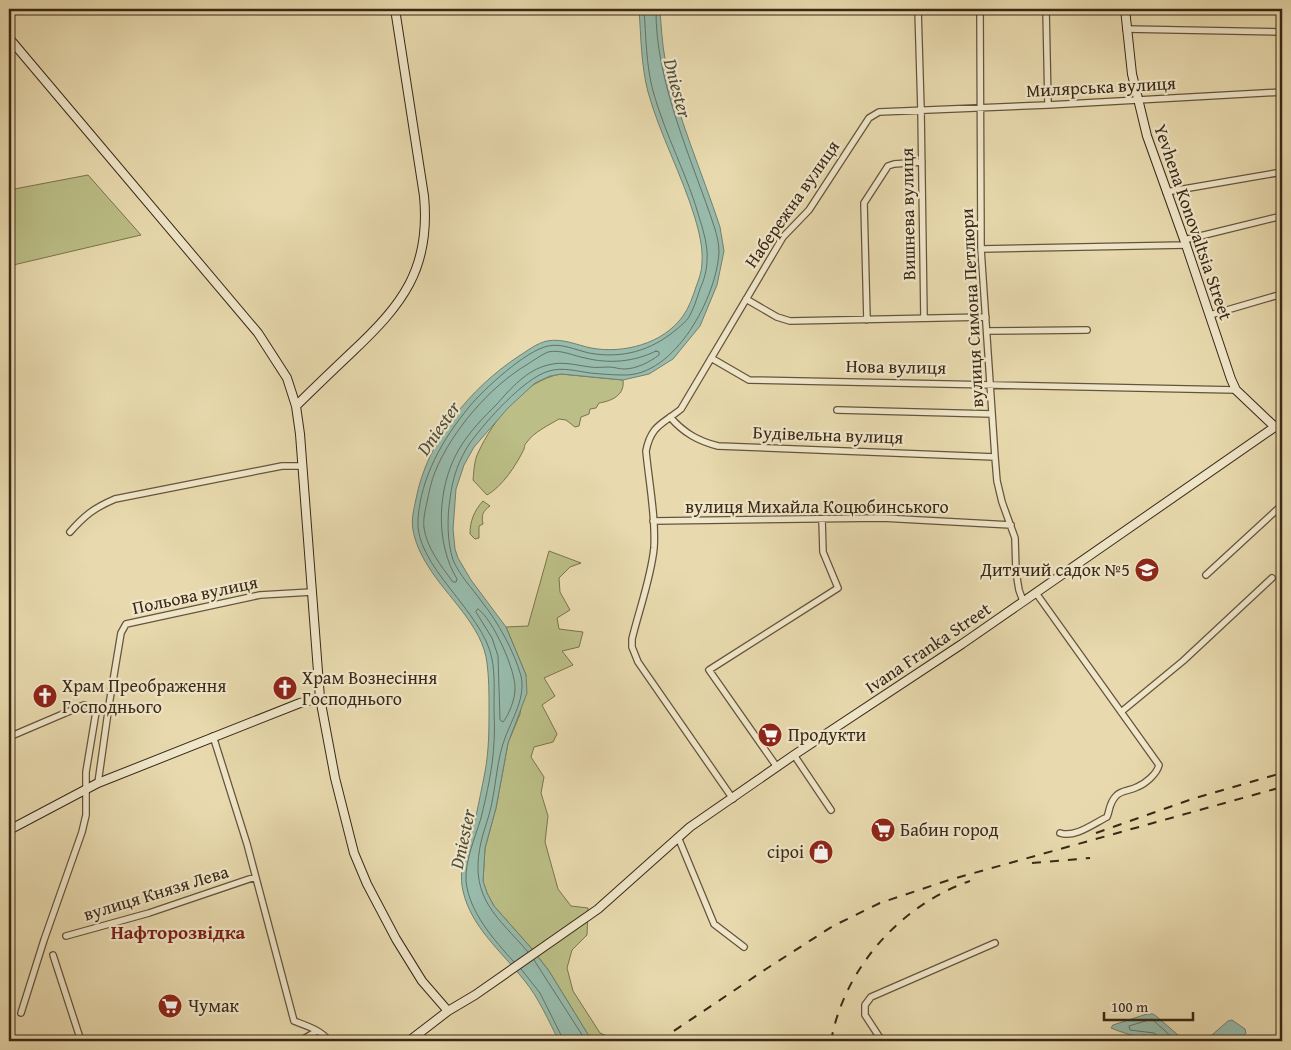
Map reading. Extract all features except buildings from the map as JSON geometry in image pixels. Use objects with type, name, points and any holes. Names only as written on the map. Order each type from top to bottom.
[{"type":"main road","points":[[296,406],[381,324],[409,285],[421,253],[426,216],[424,196],[395,9]]},
{"type":"main road","name":"Yevhena Konovaltsia Street","points":[[1125,9],[1132,74],[1147,136],[1231,379],[1236,390],[1279,424]]},
{"type":"main road","points":[[9,38],[258,333],[287,378],[296,406],[303,466],[320,698],[335,778],[354,854],[367,884],[396,939],[422,981],[448,1011]]},
{"type":"main road","name":"Ivana Franka Street","points":[[409,1041],[448,1011],[598,909],[678,837],[794,755],[1036,593],[1279,424]]},
{"type":"main road","points":[[9,830],[98,783],[213,736],[300,703],[320,698]]},
{"type":"street","name":"Вишнева вулиця","points":[[918,9],[922,110],[924,318]]},
{"type":"street","name":"вулиця Симона Петлюри","points":[[980,9],[982,107],[981,249],[995,457],[1002,502],[1015,538],[1016,572],[1019,590],[1024,601]]},
{"type":"street","points":[[1046,9],[1048,106]]},
{"type":"street","points":[[1126,28],[1282,32]]},
{"type":"street","name":"Милярська вулиця","points":[[922,110],[1048,106],[1282,92]]},
{"type":"street","name":"Набережна вулиця","points":[[653,521],[646,451],[648,440],[658,424],[681,409],[783,237],[809,210],[869,118],[879,112],[922,110]]},
{"type":"street","points":[[867,320],[864,203],[888,166],[922,162]]},
{"type":"street","points":[[1166,192],[1282,172]]},
{"type":"street","points":[[981,249],[1185,242],[1282,216]]},
{"type":"street","points":[[1210,315],[1282,294]]},
{"type":"street","points":[[746,299],[790,321],[986,316]]},
{"type":"street","points":[[987,330],[1088,330]]},
{"type":"street","name":"Нова вулиця","points":[[710,358],[749,380],[1236,390]]},
{"type":"street","points":[[837,410],[992,414]]},
{"type":"street","name":"Будівельна вулиця","points":[[670,417],[687,434],[718,446],[995,457]]},
{"type":"street","points":[[70,532],[84,516],[98,506],[115,499],[282,466],[303,466]]},
{"type":"street","points":[[1206,575],[1282,505]]},
{"type":"street","name":"вулиця Михайла Коцюбинського","points":[[653,521],[882,518],[1011,525]]},
{"type":"street","points":[[777,767],[709,670],[838,588],[823,552],[822,519]]},
{"type":"street","points":[[653,521],[654,547],[652,563],[638,614],[632,646],[638,662],[733,799]]},
{"type":"street","points":[[1121,712],[1183,660],[1272,578]]},
{"type":"street","name":"Польова вулиця","points":[[98,783],[109,705],[122,633],[126,624],[260,595],[312,592]]},
{"type":"street","points":[[1036,593],[1159,765],[1158,770],[1143,783],[1137,787],[1120,792],[1114,797],[1109,806],[1107,817],[1074,834],[1060,833]]},
{"type":"street","points":[[9,737],[84,705],[93,708],[96,717],[86,772],[86,815],[82,832],[44,940],[21,1013]]},
{"type":"street","name":"вулиця Князя Лева","points":[[213,736],[247,844],[294,1021],[317,1031],[329,1041]]},
{"type":"street","points":[[794,755],[831,810]]},
{"type":"street","points":[[678,837],[714,924],[744,947]]},
{"type":"street","name":"вулиця Князя Лева","points":[[66,936],[149,913],[255,877]]},
{"type":"street","points":[[882,1041],[864,1015],[865,1005],[871,997],[994,943]]},
{"type":"street","points":[[53,955],[81,1041]]},
{"type":"street","points":[[300,1041],[317,1031]]},
{"type":"green space","points":[[88,175],[141,235],[9,266],[9,190]]},
{"type":"green space","points":[[561,374],[623,380],[622,390],[609,401],[599,403],[596,408],[590,409],[589,414],[581,417],[579,426],[575,427],[566,420],[559,419],[534,435],[525,444],[521,455],[508,475],[498,487],[487,495],[473,480],[474,466],[484,440],[501,415],[522,393],[547,378]]},
{"type":"green space","points":[[483,501],[490,506],[483,514],[483,524],[479,526],[479,538],[475,539],[470,534],[472,520]]},
{"type":"green space","points":[[549,551],[581,563],[570,567],[559,578],[560,592],[570,610],[557,618],[559,629],[583,632],[579,647],[562,651],[573,665],[544,678],[555,696],[542,705],[557,734],[553,742],[534,747],[531,757],[544,777],[541,793],[548,816],[545,842],[558,889],[571,906],[588,908],[587,935],[572,950],[567,968],[573,991],[600,1033],[619,1041],[592,1041],[549,971],[494,906],[483,881],[485,848],[496,808],[508,743],[520,714],[526,675],[506,627],[528,626]]},
{"type":"water","points":[[639,9],[660,9],[664,53],[670,80],[683,123],[720,227],[724,251],[717,285],[700,326],[673,359],[649,374],[623,380],[561,374],[550,376],[535,383],[508,408],[474,447],[464,465],[456,489],[453,529],[458,558],[471,580],[506,627],[526,675],[527,693],[508,743],[496,808],[485,848],[483,881],[494,906],[549,971],[592,1041],[559,1041],[534,994],[480,928],[467,904],[463,891],[463,863],[476,816],[487,756],[489,680],[487,663],[479,636],[423,557],[412,526],[416,499],[422,478],[430,457],[441,437],[453,418],[468,400],[501,369],[532,347],[547,341],[564,341],[603,349],[629,348],[641,345],[665,334],[675,326],[689,306],[701,269],[700,240],[690,202],[648,92],[643,61]]},
{"type":"water","points":[[1147,1014],[1156,1016],[1185,1041],[1147,1038],[1111,1028],[1113,1025]]},
{"type":"water","points":[[1232,1020],[1245,1029],[1246,1033],[1242,1037],[1227,1042],[1205,1041],[1228,1021]]},
{"type":"railway","points":[[1096,833],[1195,798],[1282,773]]},
{"type":"railway","points":[[659,1041],[833,926],[880,903],[949,880],[1282,787]]},
{"type":"railway","points":[[1032,863],[1090,858]]},
{"type":"railway","points":[[831,1041],[838,1014],[848,989],[862,965],[879,943],[899,923],[921,906],[944,892],[970,881]]},
{"type":"place","name":"Дитячий садок №5","points":[[1147,570]]},
{"type":"place","name":"Храм Вознесіння Господнього","points":[[285,688]]},
{"type":"place","name":"Храм Преображення Господнього","points":[[45,696]]},
{"type":"place","name":"Продукти","points":[[770,735]]},
{"type":"place","name":"Бабин город","points":[[883,830]]},
{"type":"place","name":"сіроі","points":[[821,852]]},
{"type":"place","name":"Чумак","points":[[170,1006]]},
{"type":"district","name":"Нафторозвідка","points":[[178,932]]},
{"type":"water label","name":"Dniester","points":[[678,88]]},
{"type":"water label","name":"Dniester","points":[[438,428]]},
{"type":"water label","name":"Dniester","points":[[462,839]]}]
